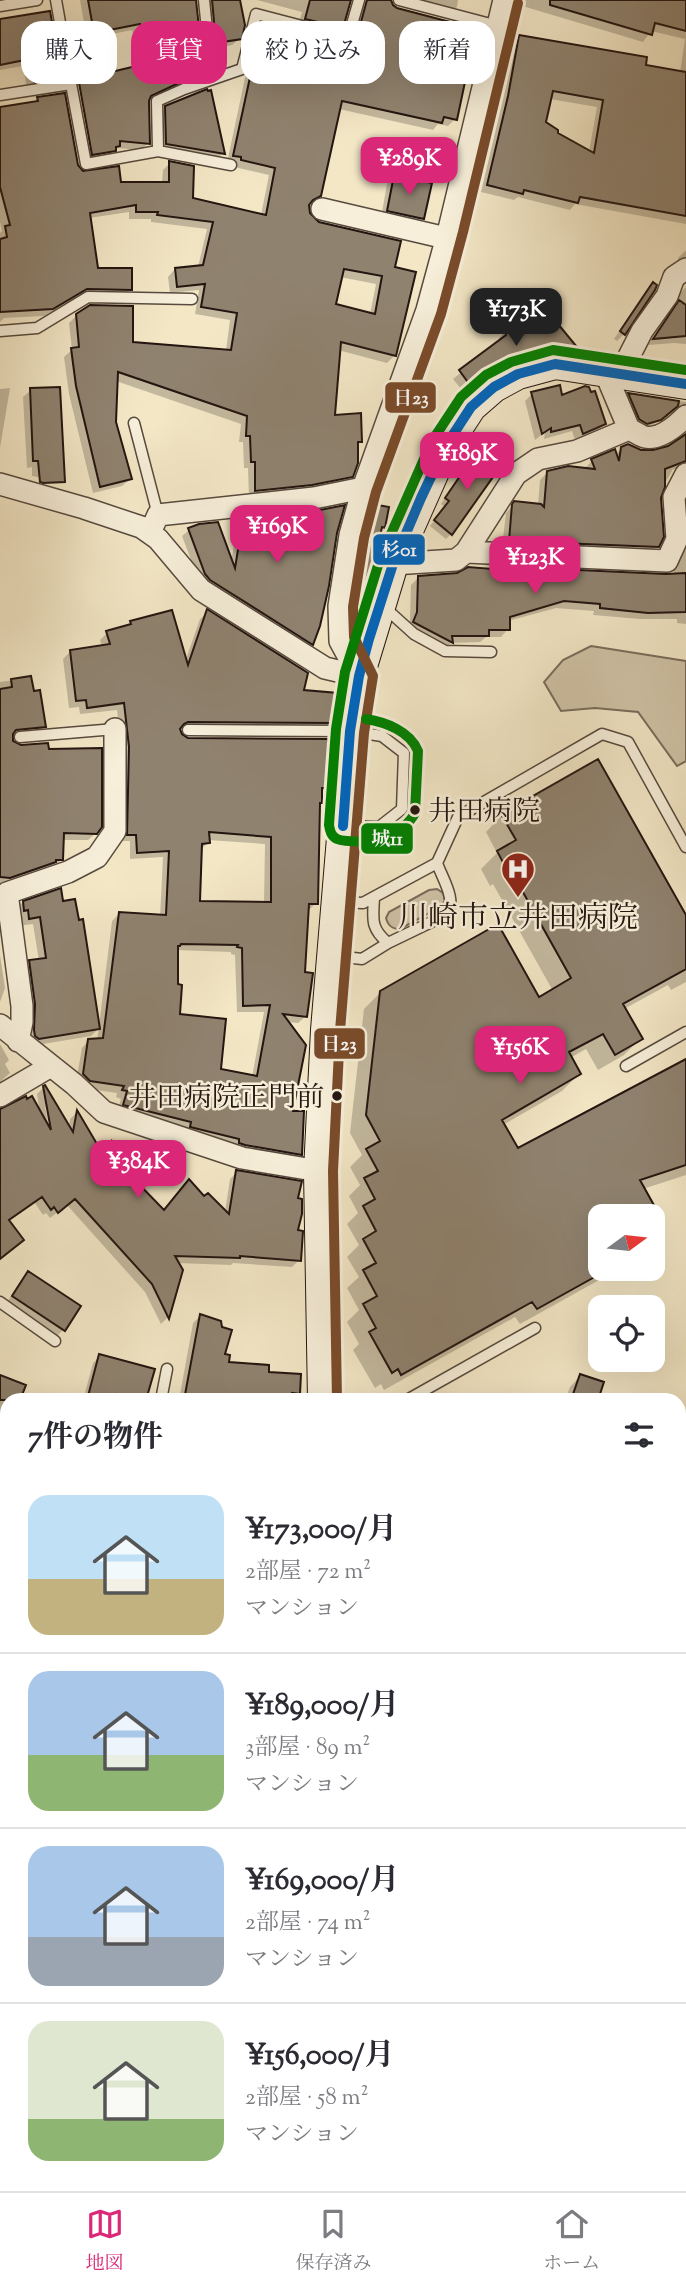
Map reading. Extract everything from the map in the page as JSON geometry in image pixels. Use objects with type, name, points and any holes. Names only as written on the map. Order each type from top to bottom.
[{"type":"street","points":[[359,676],[340,641],[339,606],[350,535],[363,488],[426,310],[505,0]]},
{"type":"street","points":[[322,209],[446,238]]},
{"type":"street","points":[[612,373],[667,296],[674,277],[686,269]]},
{"type":"street","points":[[323,1393],[319,1171],[326,1030],[350,731],[359,676],[393,564],[445,447],[471,407],[494,387],[518,374],[555,364],[686,384]]},
{"type":"street","points":[[612,373],[629,429],[646,437],[657,436],[674,428],[686,416]]},
{"type":"street","points":[[393,564],[456,560],[466,552],[516,474],[538,459],[578,451],[629,429]]},
{"type":"street","points":[[466,552],[667,561],[677,539],[674,497],[686,474]]},
{"type":"street","points":[[0,484],[141,527],[363,488]]},
{"type":"street","points":[[154,524],[158,539],[201,590],[325,668],[359,676]]},
{"type":"street","points":[[18,1041],[22,1006],[3,892],[68,872],[97,857],[115,831],[115,729]]},
{"type":"street","points":[[0,1026],[104,1112],[242,1158],[319,1171]]},
{"type":"street","points":[[0,1096],[51,1066]]},
{"type":"lane","points":[[0,6],[37,0]]},
{"type":"lane","points":[[56,0],[60,21]]},
{"type":"lane","points":[[204,0],[206,21]]},
{"type":"lane","points":[[227,74],[242,69],[256,14],[348,38],[359,0]]},
{"type":"lane","points":[[398,0],[498,26]]},
{"type":"lane","points":[[0,95],[71,84],[86,164],[158,151],[231,165]]},
{"type":"lane","points":[[158,151],[157,102],[198,84]]},
{"type":"lane","points":[[0,331],[37,328],[88,297],[192,299]]},
{"type":"lane","points":[[134,423],[154,524]]},
{"type":"lane","points":[[380,603],[414,634],[445,651],[492,652]]},
{"type":"lane","points":[[20,737],[115,729]]},
{"type":"lane","points":[[188,730],[350,731],[382,736],[404,754],[402,809],[379,827],[342,826]]},
{"type":"lane","points":[[336,902],[363,904],[436,863],[458,817],[602,734],[628,742],[686,847]]},
{"type":"lane","points":[[332,956],[362,959],[451,911],[452,903],[436,863]]},
{"type":"lane","points":[[374,897],[372,920],[377,934],[388,943]]},
{"type":"lane","points":[[626,1066],[686,1032]]},
{"type":"lane","points":[[0,1302],[55,1341]]},
{"type":"lane","points":[[419,1393],[535,1328]]},
{"type":"lane","points":[[162,1393],[167,1369]]},
{"type":"shaded area","points":[[591,646],[686,661],[686,761],[677,766],[638,712],[595,708],[561,711],[544,682],[563,660]]},
{"type":"shaded area","points":[[437,889],[443,893],[445,900],[442,906],[400,929],[389,925],[386,918],[389,912],[429,890]]},
{"type":"building","points":[[88,0],[196,0],[198,21],[131,21],[131,26],[117,28],[117,21],[92,21]]},
{"type":"building","points":[[212,0],[240,0],[244,21],[241,21],[241,39],[227,41],[227,21],[214,21]]},
{"type":"building","points":[[310,0],[351,0],[345,21],[305,19]]},
{"type":"building","points":[[367,0],[391,0],[397,8],[446,21],[399,21],[399,84],[465,84],[457,120],[444,117],[442,123],[342,101],[321,196],[309,205],[310,213],[319,222],[401,241],[395,267],[416,272],[396,356],[341,342],[335,415],[361,413],[362,442],[358,442],[358,463],[353,477],[312,485],[255,491],[255,462],[251,462],[250,436],[246,436],[247,416],[118,372],[116,422],[132,479],[100,487],[76,386],[71,348],[79,347],[76,314],[90,305],[133,306],[133,342],[231,350],[237,313],[201,307],[205,284],[177,287],[175,268],[203,265],[213,222],[157,215],[158,212],[136,212],[136,205],[90,213],[98,268],[132,268],[132,290],[87,289],[53,309],[0,312],[0,239],[7,237],[5,226],[10,225],[0,187],[0,107],[38,101],[37,97],[65,93],[78,165],[83,171],[119,166],[121,182],[169,182],[169,161],[194,166],[193,198],[266,215],[275,168],[233,156],[249,84],[385,84],[385,21],[361,21]],"holes":[[[344,269],[382,276],[375,314],[336,304]]]},
{"type":"building","points":[[550,0],[686,0],[686,31],[655,23],[652,35],[550,5]]},
{"type":"building","points":[[50,11],[52,21],[21,21],[21,61],[0,65],[0,19]]},
{"type":"building","points":[[519,35],[647,57],[646,65],[686,72],[686,216],[580,197],[578,203],[524,190],[523,194],[487,185]],"holes":[[[553,91],[603,100],[594,153],[558,133],[558,130],[546,122]]]},
{"type":"building","points":[[131,67],[131,84],[177,84],[151,96],[150,144],[120,141],[116,151],[92,155],[79,84],[117,84],[117,71]]},
{"type":"building","points":[[207,89],[211,90],[225,154],[166,144],[165,106]]},
{"type":"building","points":[[394,175],[432,183],[424,219],[387,211]]},
{"type":"building","points":[[653,282],[657,285],[655,290],[625,335],[620,331]]},
{"type":"building","points":[[679,300],[686,305],[686,336],[653,339]]},
{"type":"building","points":[[558,324],[577,347],[551,347],[518,353],[485,372],[470,385],[459,370],[506,335],[505,329]]},
{"type":"building","points":[[560,385],[562,395],[585,386],[589,387],[591,392],[595,391],[606,424],[583,434],[580,425],[551,432],[551,428],[542,434],[531,392]]},
{"type":"building","points":[[60,387],[65,482],[43,483],[40,482],[38,461],[33,461],[30,388]]},
{"type":"building","points":[[628,393],[679,401],[678,406],[661,420],[647,424],[639,419]]},
{"type":"building","points":[[686,434],[686,461],[665,469],[665,487],[661,498],[664,537],[659,547],[509,541],[512,504],[514,501],[541,504],[544,507],[547,471],[568,466],[595,469],[591,459],[615,449],[619,461],[621,447],[628,444],[641,450],[653,450],[668,446]]},
{"type":"building","points":[[473,457],[505,460],[452,535],[434,520],[449,501],[445,498]]},
{"type":"building","points":[[372,504],[389,507],[385,528],[382,527],[379,541],[376,540],[372,574],[366,591],[355,590],[363,538]]},
{"type":"building","points":[[345,505],[337,533],[320,626],[313,645],[210,580],[205,574],[188,528],[218,522],[235,568],[243,519]]},
{"type":"building","points":[[492,566],[686,573],[686,612],[648,613],[600,608],[600,604],[564,601],[510,617],[510,630],[489,630],[489,636],[452,636],[453,643],[413,622],[417,612],[418,576],[457,573],[468,567],[492,569]]},
{"type":"building","points":[[207,609],[308,673],[304,690],[338,693],[334,723],[188,722],[180,729],[188,738],[328,739],[328,788],[322,788],[320,803],[318,904],[309,904],[305,972],[313,973],[307,1017],[283,1014],[306,1045],[293,1111],[304,1111],[302,1155],[245,1145],[239,1143],[239,1139],[190,1127],[191,1122],[123,1105],[127,1091],[122,1090],[124,1086],[90,1081],[83,1074],[88,1039],[103,1038],[119,912],[166,915],[169,851],[137,853],[136,835],[127,835],[129,747],[124,703],[87,708],[86,700],[76,701],[70,650],[110,644],[106,631],[131,624],[130,621],[172,610],[188,665]],"holes":[[[209,832],[271,837],[271,902],[200,901],[202,844],[210,843]],[[238,945],[237,947],[242,948],[243,1006],[270,1005],[257,1076],[221,1069],[226,1019],[180,1014],[182,985],[178,984],[178,946]]]},
{"type":"building","points":[[31,676],[34,691],[40,690],[46,727],[16,730],[13,741],[21,745],[48,743],[49,749],[102,748],[102,827],[97,834],[64,833],[63,860],[56,860],[10,878],[0,877],[0,689],[12,687],[11,679]]},
{"type":"building","points":[[598,759],[686,915],[686,969],[623,1004],[643,1039],[615,1055],[603,1034],[569,1052],[581,1074],[502,1120],[518,1148],[686,1059],[686,1165],[640,1180],[653,1204],[588,1204],[588,1281],[537,1309],[532,1302],[401,1375],[398,1369],[392,1373],[369,1332],[376,1328],[363,1304],[377,1296],[363,1270],[376,1263],[363,1239],[376,1231],[363,1206],[375,1199],[364,1178],[378,1171],[366,1149],[380,1141],[366,1115],[380,991],[498,924],[539,997],[571,978],[510,869],[507,870],[497,851],[516,840],[501,814]]},
{"type":"building","points":[[61,888],[63,901],[75,899],[79,920],[83,919],[100,1029],[39,1039],[34,1030],[35,1004],[29,960],[46,958],[40,917],[29,919],[28,910],[24,911],[23,901]]},
{"type":"building","points":[[45,1085],[73,1132],[77,1110],[107,1161],[112,1141],[123,1155],[135,1145],[147,1160],[130,1175],[164,1210],[189,1179],[204,1196],[208,1193],[229,1214],[236,1170],[302,1181],[298,1198],[302,1199],[298,1230],[303,1231],[301,1261],[240,1256],[175,1256],[183,1270],[169,1319],[152,1284],[75,1199],[58,1213],[54,1207],[51,1210],[42,1197],[9,1220],[24,1240],[0,1259],[0,1109],[26,1096],[27,1099],[32,1096],[51,1130],[43,1086]]},
{"type":"building","points":[[28,1271],[81,1306],[65,1331],[12,1296]]},
{"type":"building","points":[[200,1314],[221,1321],[222,1327],[232,1330],[225,1354],[230,1355],[229,1362],[269,1365],[269,1372],[301,1374],[300,1393],[185,1393]]},
{"type":"building","points":[[99,1354],[155,1369],[148,1393],[89,1393]]},
{"type":"building","points":[[580,1374],[604,1382],[600,1393],[573,1393]]},
{"type":"building","points":[[0,1375],[26,1385],[23,1393],[0,1393]]},
{"type":"transit line","name":"日23","points":[[337,1393],[333,1171],[340,1031],[364,733],[373,676],[354,637],[353,607],[364,538],[376,492],[441,314],[518,3]]},
{"type":"transit line","name":"城11","points":[[336,729],[345,672],[380,559],[432,441],[461,397],[486,375],[511,362],[553,350],[686,370]]},
{"type":"transit line","name":"杉01","points":[[343,826],[350,731],[359,676],[369,639],[393,564],[421,498],[445,447],[471,407],[494,387],[518,374],[555,364],[686,384]]},
{"type":"transit line","name":"城11","points":[[336,729],[329,825],[331,833],[341,840],[382,840],[402,828],[415,813],[418,751],[403,733],[389,725],[366,719]]},
{"type":"place","name":"井田病院","points":[[415,810]]},
{"type":"place","name":"川崎市立井田病院","points":[[518,899]]},
{"type":"place","name":"井田病院正門前","points":[[337,1096]]}]
